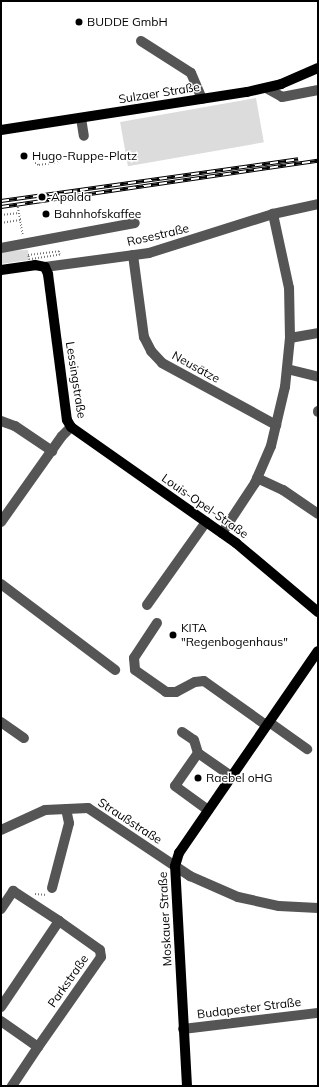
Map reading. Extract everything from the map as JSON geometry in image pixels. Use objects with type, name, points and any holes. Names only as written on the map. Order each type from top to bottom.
[{"type":"main road","name":"Sulzaer Straße","points":[[1,130],[266,88],[299,78],[318,68]]},
{"type":"main road","name":"Rosestraße","points":[[1,270],[35,265],[45,267]]},
{"type":"main road","name":"Lessingstraße","points":[[45,267],[48,274],[67,420],[71,427]]},
{"type":"main road","name":"Louis-Opel-Straße","points":[[71,427],[222,533],[318,612]]},
{"type":"main road","name":"Moskauer Straße","points":[[187,1086],[175,866],[178,853],[318,651]]},
{"type":"street","points":[[141,41],[191,73],[202,99]]},
{"type":"street","points":[[266,88],[282,97],[318,90]]},
{"type":"street","points":[[81,118],[84,136]]},
{"type":"street","name":"Rosestraße","points":[[45,267],[149,253],[273,214],[318,204]]},
{"type":"street","points":[[222,533],[257,478],[271,446],[287,369],[290,338],[289,288],[273,214]]},
{"type":"street","points":[[1,248],[135,223]]},
{"type":"street","name":"Neusätze","points":[[132,255],[144,337],[151,351],[162,363],[276,425]]},
{"type":"street","points":[[290,338],[318,332]]},
{"type":"street","points":[[287,369],[318,377]]},
{"type":"street","points":[[1,422],[15,426],[52,451]]},
{"type":"street","name":"Lessingstraße","points":[[1,522],[71,427]]},
{"type":"street","points":[[257,478],[283,490],[318,514]]},
{"type":"street","points":[[147,605],[206,522]]},
{"type":"street","points":[[1,584],[115,670]]},
{"type":"street","points":[[157,623],[134,658],[135,670],[166,692],[176,692],[195,682],[204,681],[307,749]]},
{"type":"street","points":[[1,722],[24,738]]},
{"type":"street","points":[[182,732],[194,740],[198,753],[231,776]]},
{"type":"street","points":[[198,753],[175,786],[208,810]]},
{"type":"street","name":"Straußstraße","points":[[1,830],[45,810],[88,808],[190,876],[238,897],[279,906],[318,908]]},
{"type":"street","points":[[52,888],[69,823],[66,809]]},
{"type":"street","name":"Parkstraße","points":[[1,909],[13,891],[100,950],[101,957],[12,1086]]},
{"type":"street","points":[[1,1007],[59,921]]},
{"type":"street","name":"Budapester Straße","points":[[183,1029],[318,1013]]},
{"type":"street","points":[[1,1021],[38,1047]]},
{"type":"path","points":[[35,163],[39,165],[57,162],[60,159]]},
{"type":"path","points":[[18,207],[24,243]]},
{"type":"path","points":[[1,215],[19,213]]},
{"type":"path","points":[[1,223],[20,220]]},
{"type":"path","points":[[28,255],[59,251],[60,255]]},
{"type":"path","points":[[35,894],[50,896],[52,888]]},
{"type":"shaded area","points":[[256,98],[264,142],[128,166],[120,122]]},
{"type":"shaded area","points":[[28,250],[29,260],[1,264],[1,251]]},
{"type":"railway","points":[[1,201],[298,159]]},
{"type":"railway","points":[[1,207],[318,161]]},
{"type":"place","name":"BUDDE GmbH","points":[[79,22]]},
{"type":"place","name":"Hugo-Ruppe-Platz","points":[[24,156]]},
{"type":"place","name":"Apolda","points":[[42,197]]},
{"type":"place","name":"Bahnhofskaffee","points":[[46,214]]},
{"type":"place","name":"KITA \"Regenbogenhaus\"","points":[[173,635]]},
{"type":"place","name":"Raebel oHG","points":[[198,778]]}]
